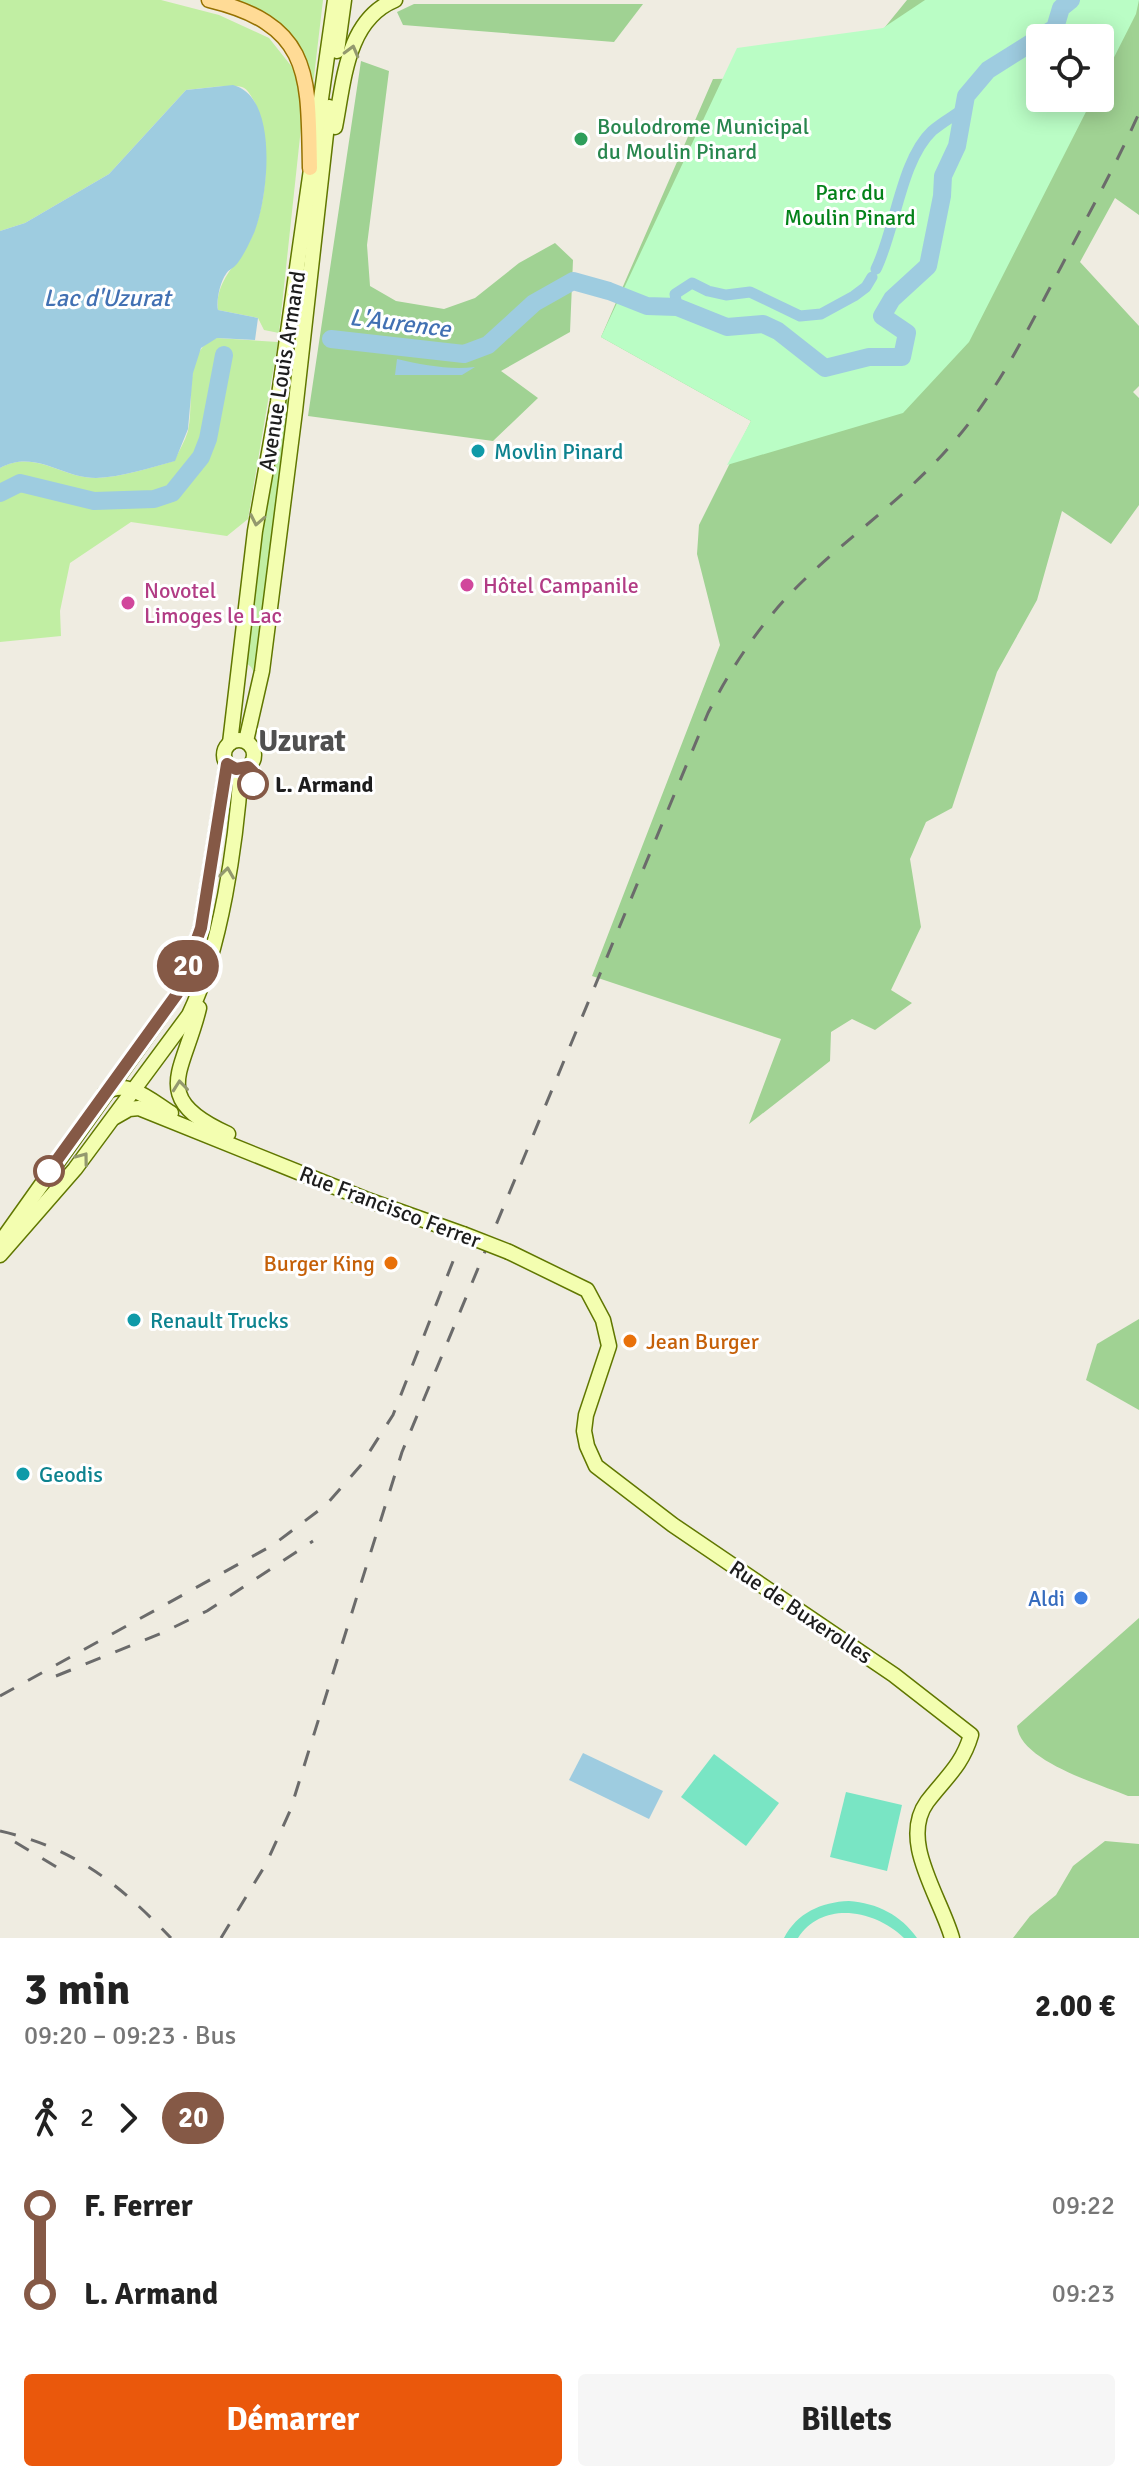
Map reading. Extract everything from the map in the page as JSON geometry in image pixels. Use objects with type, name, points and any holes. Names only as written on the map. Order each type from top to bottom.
[{"type":"main road","points":[[209,0],[247,11],[266,21],[292,47],[306,79],[309,95],[310,168]]},
{"type":"street","name":"Avenue Louis Armand","points":[[230,743],[255,531],[302,245],[335,0]]},
{"type":"street","name":"Avenue Louis Armand","points":[[246,741],[262,671],[344,0]]},
{"type":"street","points":[[318,209],[355,38],[378,8],[395,0]]},
{"type":"street","points":[[234,767],[251,764],[253,748],[246,741],[230,743],[224,755],[234,767],[224,895],[201,990],[199,1011],[179,1069],[178,1090],[183,1104],[204,1123],[243,1140],[279,1166]]},
{"type":"street","points":[[0,1243],[177,994],[201,928],[234,767]]},
{"type":"street","points":[[0,1255],[134,1091],[189,1015],[201,990]]},
{"type":"street","points":[[109,1088],[134,1091],[191,1128]]},
{"type":"street","points":[[102,1133],[109,1088]]},
{"type":"street","points":[[111,1119],[129,1109],[139,1108],[191,1128]]},
{"type":"street","name":"Rue Francisco Ferrer","points":[[191,1128],[279,1166],[509,1252],[587,1290]]},
{"type":"street","name":"Rue de Buxerolles","points":[[587,1290],[603,1320],[609,1346],[586,1415],[584,1431],[596,1466],[673,1525],[894,1675],[971,1735],[965,1755],[918,1817],[915,1834],[917,1849],[945,1913],[952,1938]]},
{"type":"green space","points":[[0,0],[161,0],[219,15],[269,38],[296,72],[303,109],[279,333],[264,330],[258,318],[218,310],[220,289],[253,234],[265,185],[264,131],[254,101],[242,87],[186,90],[109,174],[25,223],[0,231]]},
{"type":"green space","points":[[221,0],[323,0],[313,85],[305,61],[294,43]]},
{"type":"green space","points":[[907,0],[1139,0],[1139,215],[1115,198],[1080,262],[1139,326],[1139,386],[1133,392],[1139,398],[1139,505],[1111,544],[1062,511],[1037,600],[997,672],[952,808],[926,822],[910,859],[921,927],[891,990],[912,1003],[875,1030],[852,1019],[831,1032],[830,1061],[749,1124],[781,1039],[592,976],[720,645],[697,554],[699,525],[751,421],[601,337],[713,79],[774,78],[923,91],[885,27]]},
{"type":"green space","name":"Parc du Moulin Pinard","points":[[925,0],[1139,0],[1136,14],[1114,57],[1114,24],[1026,24],[1026,112],[1086,112],[969,342],[903,413],[727,465],[751,421],[601,337],[737,48],[883,28]]},
{"type":"green space","points":[[414,4],[643,4],[614,42],[403,25],[397,12]]},
{"type":"green space","points":[[361,61],[389,71],[367,245],[370,286],[396,301],[444,309],[475,298],[519,263],[555,243],[573,260],[570,332],[501,371],[538,398],[493,441],[308,416]]},
{"type":"green space","points":[[325,118],[257,678],[243,660]]},
{"type":"green space","points":[[217,338],[278,342],[248,519],[227,536],[131,522],[70,563],[60,611],[61,636],[0,642],[0,468],[13,463],[37,463],[96,478],[126,474],[174,461],[188,431],[194,365],[206,344]]},
{"type":"green space","points":[[1139,1319],[1139,1410],[1086,1380],[1097,1344]]},
{"type":"green space","points":[[1139,1618],[1139,1796],[1128,1796],[1081,1778],[1046,1760],[1021,1739],[1017,1726]]},
{"type":"green space","points":[[714,1754],[779,1803],[746,1846],[681,1797]]},
{"type":"green space","points":[[846,1792],[902,1805],[887,1871],[830,1857]]},
{"type":"green space","points":[[1105,1841],[1139,1844],[1139,1938],[1013,1938],[1030,1916],[1056,1895],[1073,1866]]},
{"type":"green space","points":[[849,1901],[869,1904],[888,1912],[904,1923],[917,1938],[904,1938],[879,1921],[850,1913],[821,1918],[798,1938],[784,1938],[789,1929],[811,1910]]},
{"type":"water","name":"Lac d'Uzurat","points":[[233,85],[248,93],[258,108],[264,128],[266,174],[254,233],[240,259],[224,277],[218,310],[258,318],[255,340],[217,338],[201,348],[193,373],[188,429],[175,461],[126,474],[96,478],[37,463],[13,463],[0,468],[0,231],[25,223],[109,174],[186,90]]},
{"type":"water","points":[[397,359],[436,366],[475,367],[462,375],[395,375]]},
{"type":"water","points":[[583,1753],[663,1791],[649,1819],[569,1780]]},
{"type":"waterway","name":"L'Aurence","points":[[331,339],[464,354],[488,345],[534,303],[573,281],[647,306],[677,307],[727,327],[763,324],[778,331],[825,368],[869,357],[902,357],[907,333],[882,316],[892,299],[928,266],[943,176],[957,146],[966,96],[988,70],[1055,28],[1061,8],[1071,0]]},
{"type":"waterway","name":"L'Aurence","points":[[876,269],[906,177],[921,144],[932,131],[962,110]]},
{"type":"waterway","name":"L'Aurence","points":[[677,307],[675,294],[692,283],[726,295],[750,292],[800,316],[821,314],[854,296],[866,287],[872,277]]},
{"type":"waterway","name":"L'Aurence","points":[[0,493],[20,483],[94,501],[154,499],[172,493],[201,457],[208,439],[224,355]]},
{"type":"railway","points":[[221,1938],[266,1864],[290,1811],[402,1452],[708,713],[739,659],[789,595],[934,464],[984,403],[1037,312],[1139,113]]},
{"type":"railway","points":[[0,1696],[273,1545],[326,1505],[361,1465],[393,1415],[457,1251]]},
{"type":"railway","points":[[56,1676],[162,1633],[207,1611],[313,1541]]},
{"type":"railway","points":[[0,1831],[51,1847],[94,1871],[133,1901],[171,1938]]},
{"type":"railway","points":[[15,1842],[58,1868]]},
{"type":"bus line","name":"20","points":[[49,1171],[177,994],[201,928],[227,764],[236,769],[248,767],[253,772],[253,784]]},
{"type":"place","name":"Boulodrome Municipal du Moulin Pinard","points":[[581,139]]},
{"type":"place","name":"Movlin Pinard","points":[[478,451]]},
{"type":"place","name":"Hôtel Campanile","points":[[467,585]]},
{"type":"place","name":"Novotel Limoges le Lac","points":[[128,603]]},
{"type":"place","name":"L. Armand","points":[[253,784]]},
{"type":"place","name":"Burger King","points":[[391,1263]]},
{"type":"place","name":"Renault Trucks","points":[[134,1320]]},
{"type":"place","name":"Jean Burger","points":[[630,1341]]},
{"type":"place","name":"Geodis","points":[[23,1474]]},
{"type":"place","name":"Aldi","points":[[1081,1598]]},
{"type":"district","name":"Uzurat","points":[[302,741]]}]
